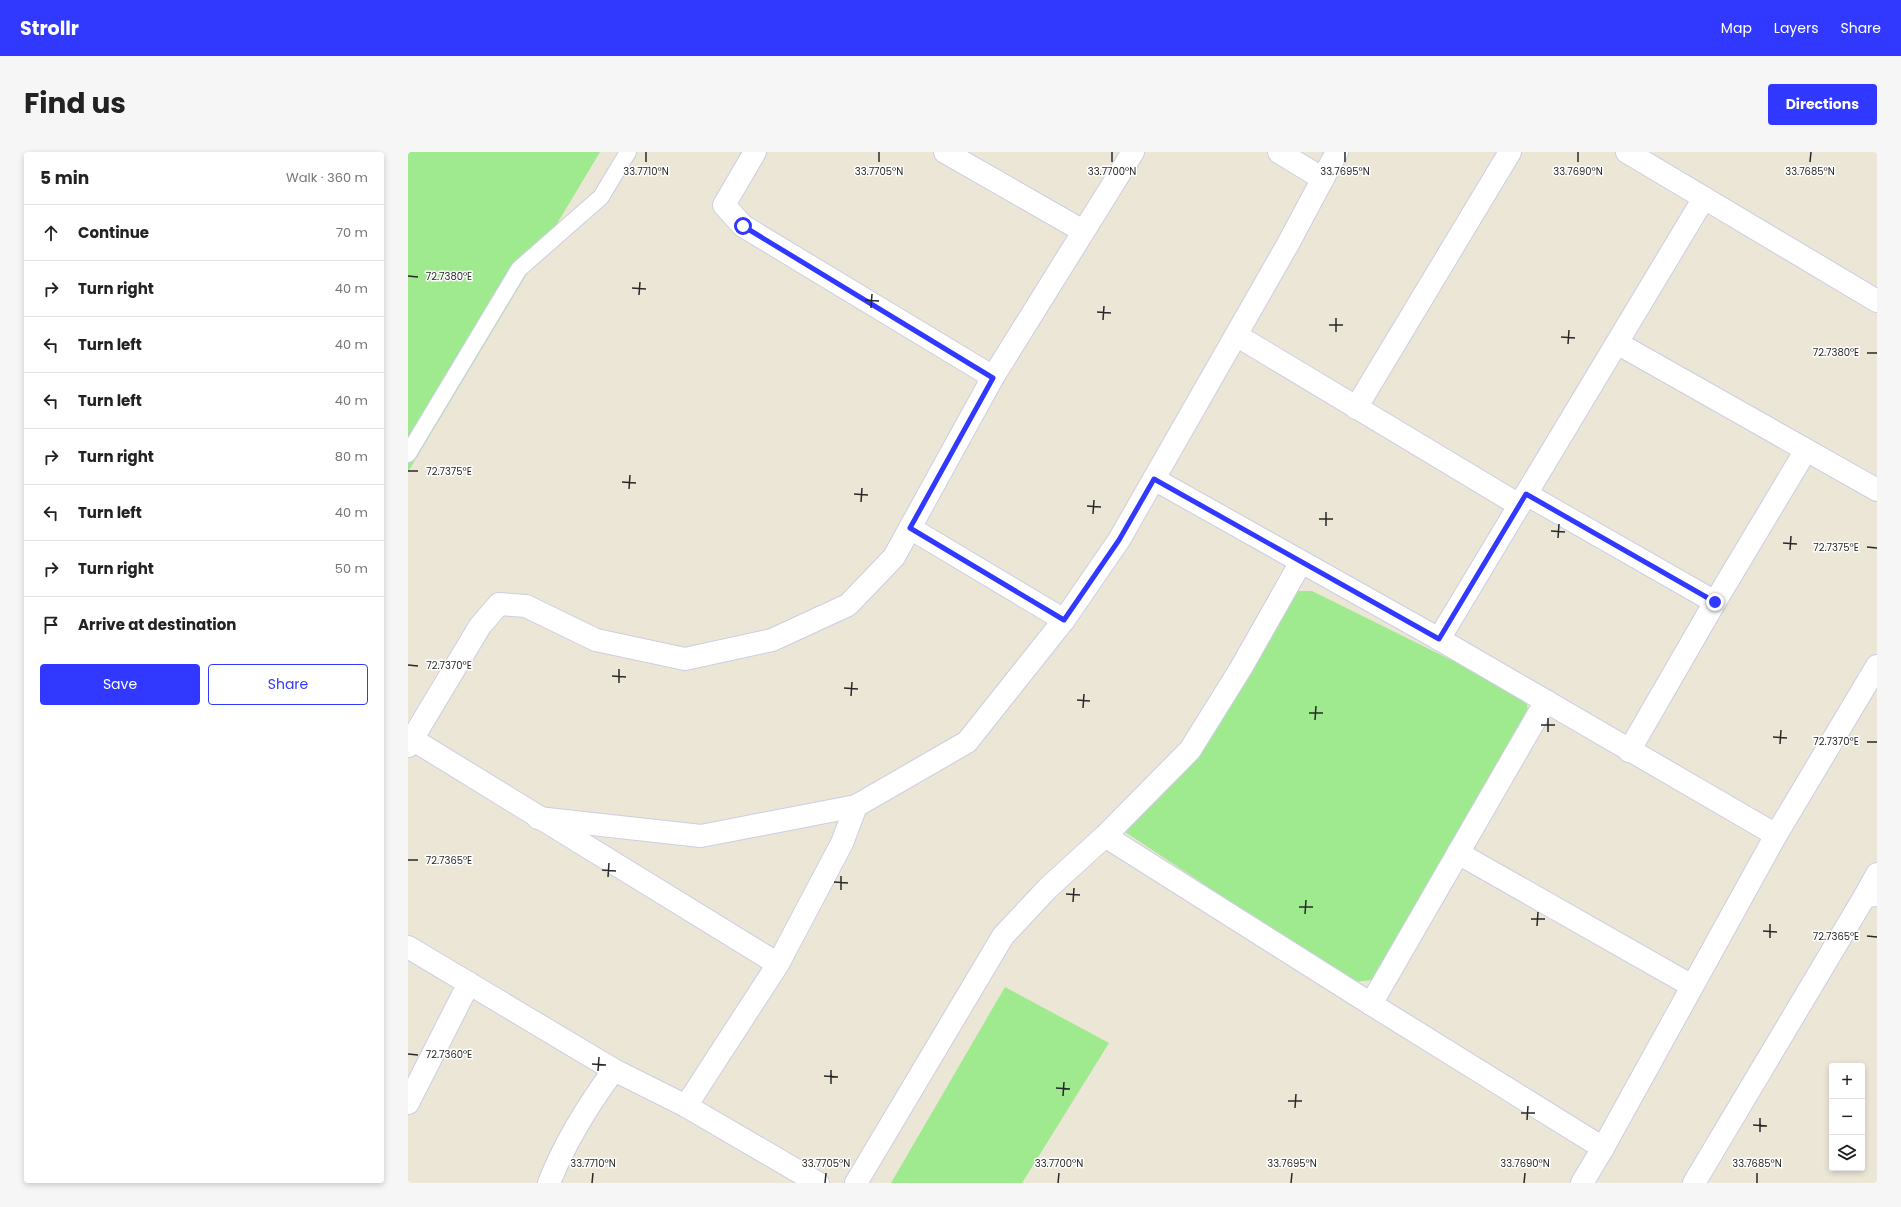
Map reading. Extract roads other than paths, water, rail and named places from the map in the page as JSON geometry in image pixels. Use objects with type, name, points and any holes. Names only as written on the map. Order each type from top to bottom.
[{"type":"street","points":[[755,152],[724,205],[743,226],[993,378]]},
{"type":"street","points":[[945,152],[1083,231]]},
{"type":"street","points":[[778,964],[538,818],[410,743],[480,626],[499,604],[526,606],[596,640],[685,659],[772,640],[848,605],[894,557],[993,378],[1133,152]]},
{"type":"street","points":[[1278,152],[1323,179]]},
{"type":"street","points":[[538,818],[700,836],[856,806],[967,742],[1064,620],[1119,540],[1236,335],[1337,152]]},
{"type":"street","points":[[1356,408],[1510,152]]},
{"type":"street","points":[[1627,152],[1877,301]]},
{"type":"street","points":[[1439,639],[1704,198]]},
{"type":"street","points":[[1236,335],[1356,408],[1523,500],[1715,602]]},
{"type":"street","points":[[1617,343],[1877,490]]},
{"type":"street","points":[[1629,751],[1715,602],[1806,450]]},
{"type":"street","points":[[1154,479],[1439,639],[1629,751],[1776,835]]},
{"type":"street","points":[[910,528],[1064,620]]},
{"type":"street","points":[[856,1183],[1003,936],[1048,888],[1105,836],[1190,750],[1241,668],[1301,562]]},
{"type":"street","points":[[1582,1183],[1603,1148],[1776,835],[1877,666]]},
{"type":"street","points":[[1371,1004],[1546,701]]},
{"type":"street","points":[[686,1106],[778,964],[842,843],[856,806]]},
{"type":"street","points":[[1105,836],[1603,1148]]},
{"type":"street","points":[[1458,853],[1692,986]]},
{"type":"street","points":[[1694,1183],[1871,895],[1877,874]]},
{"type":"street","points":[[408,947],[614,1070],[686,1106],[818,1183]]},
{"type":"street","points":[[408,1103],[469,983]]},
{"type":"street","points":[[549,1183],[562,1152],[595,1096],[614,1070]]},
{"type":"lane","points":[[408,454],[519,269],[601,197],[628,152]]}]
